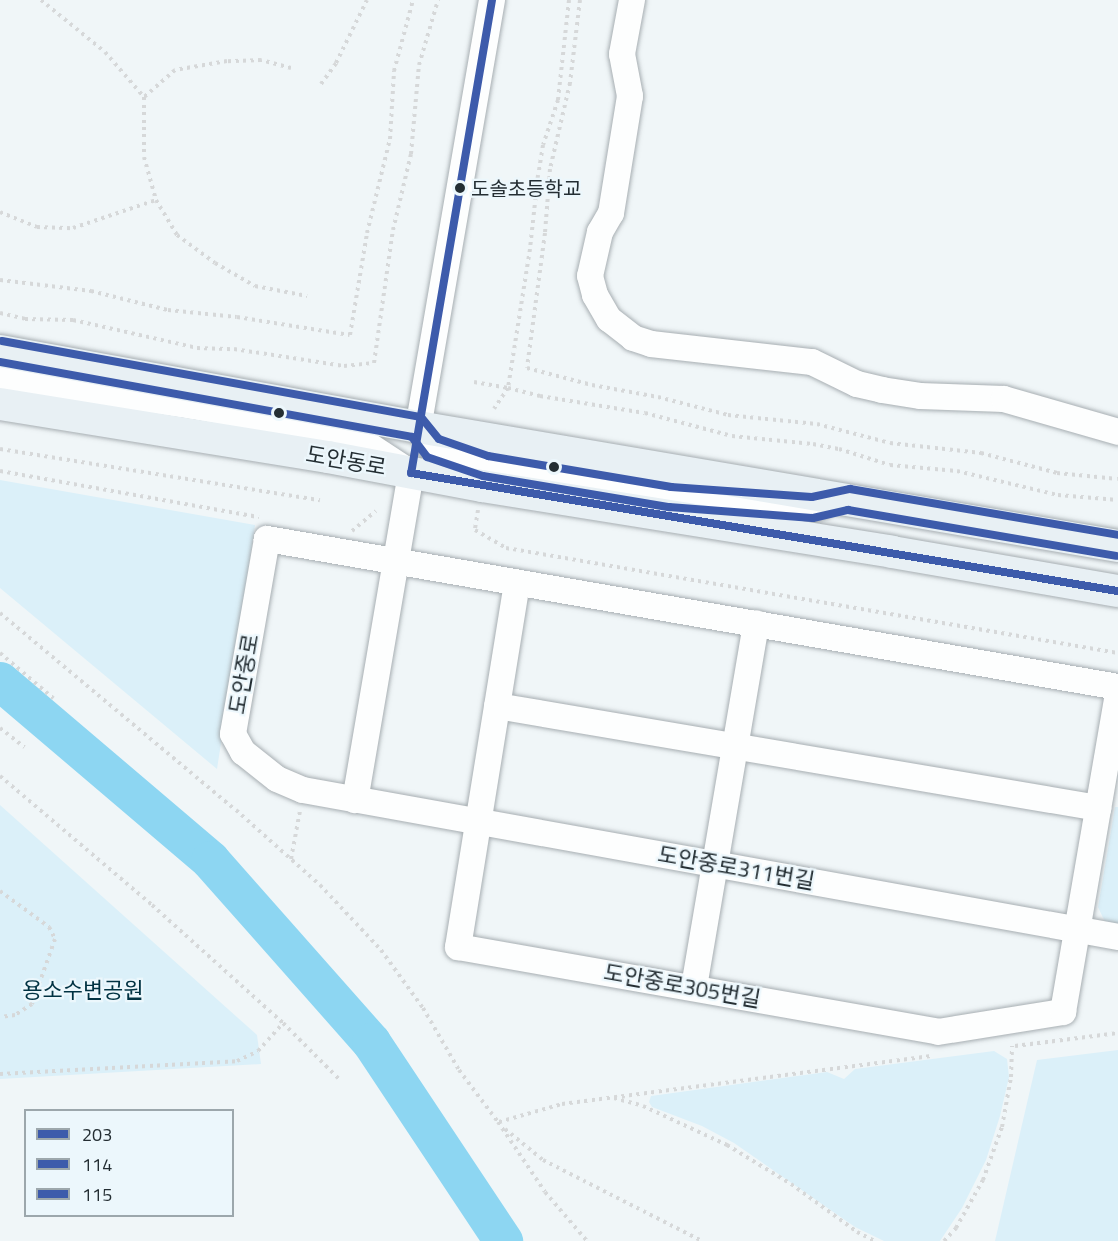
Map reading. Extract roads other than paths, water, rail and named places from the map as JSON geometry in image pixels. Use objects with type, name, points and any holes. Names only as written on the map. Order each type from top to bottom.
[{"type":"main road","name":"도안동로","points":[[0,351],[418,427],[1118,546]]},
{"type":"main road","name":"도안동로","points":[[0,404],[316,455],[411,473],[1118,591]]},
{"type":"main road","points":[[411,473],[418,427]]},
{"type":"street","points":[[632,0],[622,54],[630,96],[610,213],[600,232],[590,276],[595,295],[609,319],[633,338],[651,344],[812,362],[856,384],[882,390],[920,396],[1004,399],[1118,432]]},
{"type":"street","points":[[418,427],[493,2]]},
{"type":"street","points":[[0,378],[192,406],[332,432],[359,439],[411,473],[355,800]]},
{"type":"street","name":"도안중로","points":[[355,800],[303,790],[277,779],[243,752],[233,734],[267,539],[395,561]]},
{"type":"street","points":[[395,561],[1118,687]]},
{"type":"street","name":"도안중로305번길","points":[[517,583],[458,947],[938,1032],[1063,1012],[1077,929]]},
{"type":"street","points":[[694,987],[756,623]]},
{"type":"street","points":[[1077,929],[1118,695]]},
{"type":"street","points":[[497,706],[1098,808]]},
{"type":"street","name":"도안중로311번길","points":[[355,800],[1118,937]]},
{"type":"waterway","points":[[0,681],[210,860],[371,1042],[503,1241]]},
{"type":"place","name":"도솔초등학교","points":[[460,188]]},
{"type":"park label","name":"용소수변공원","points":[[83,991]]}]
